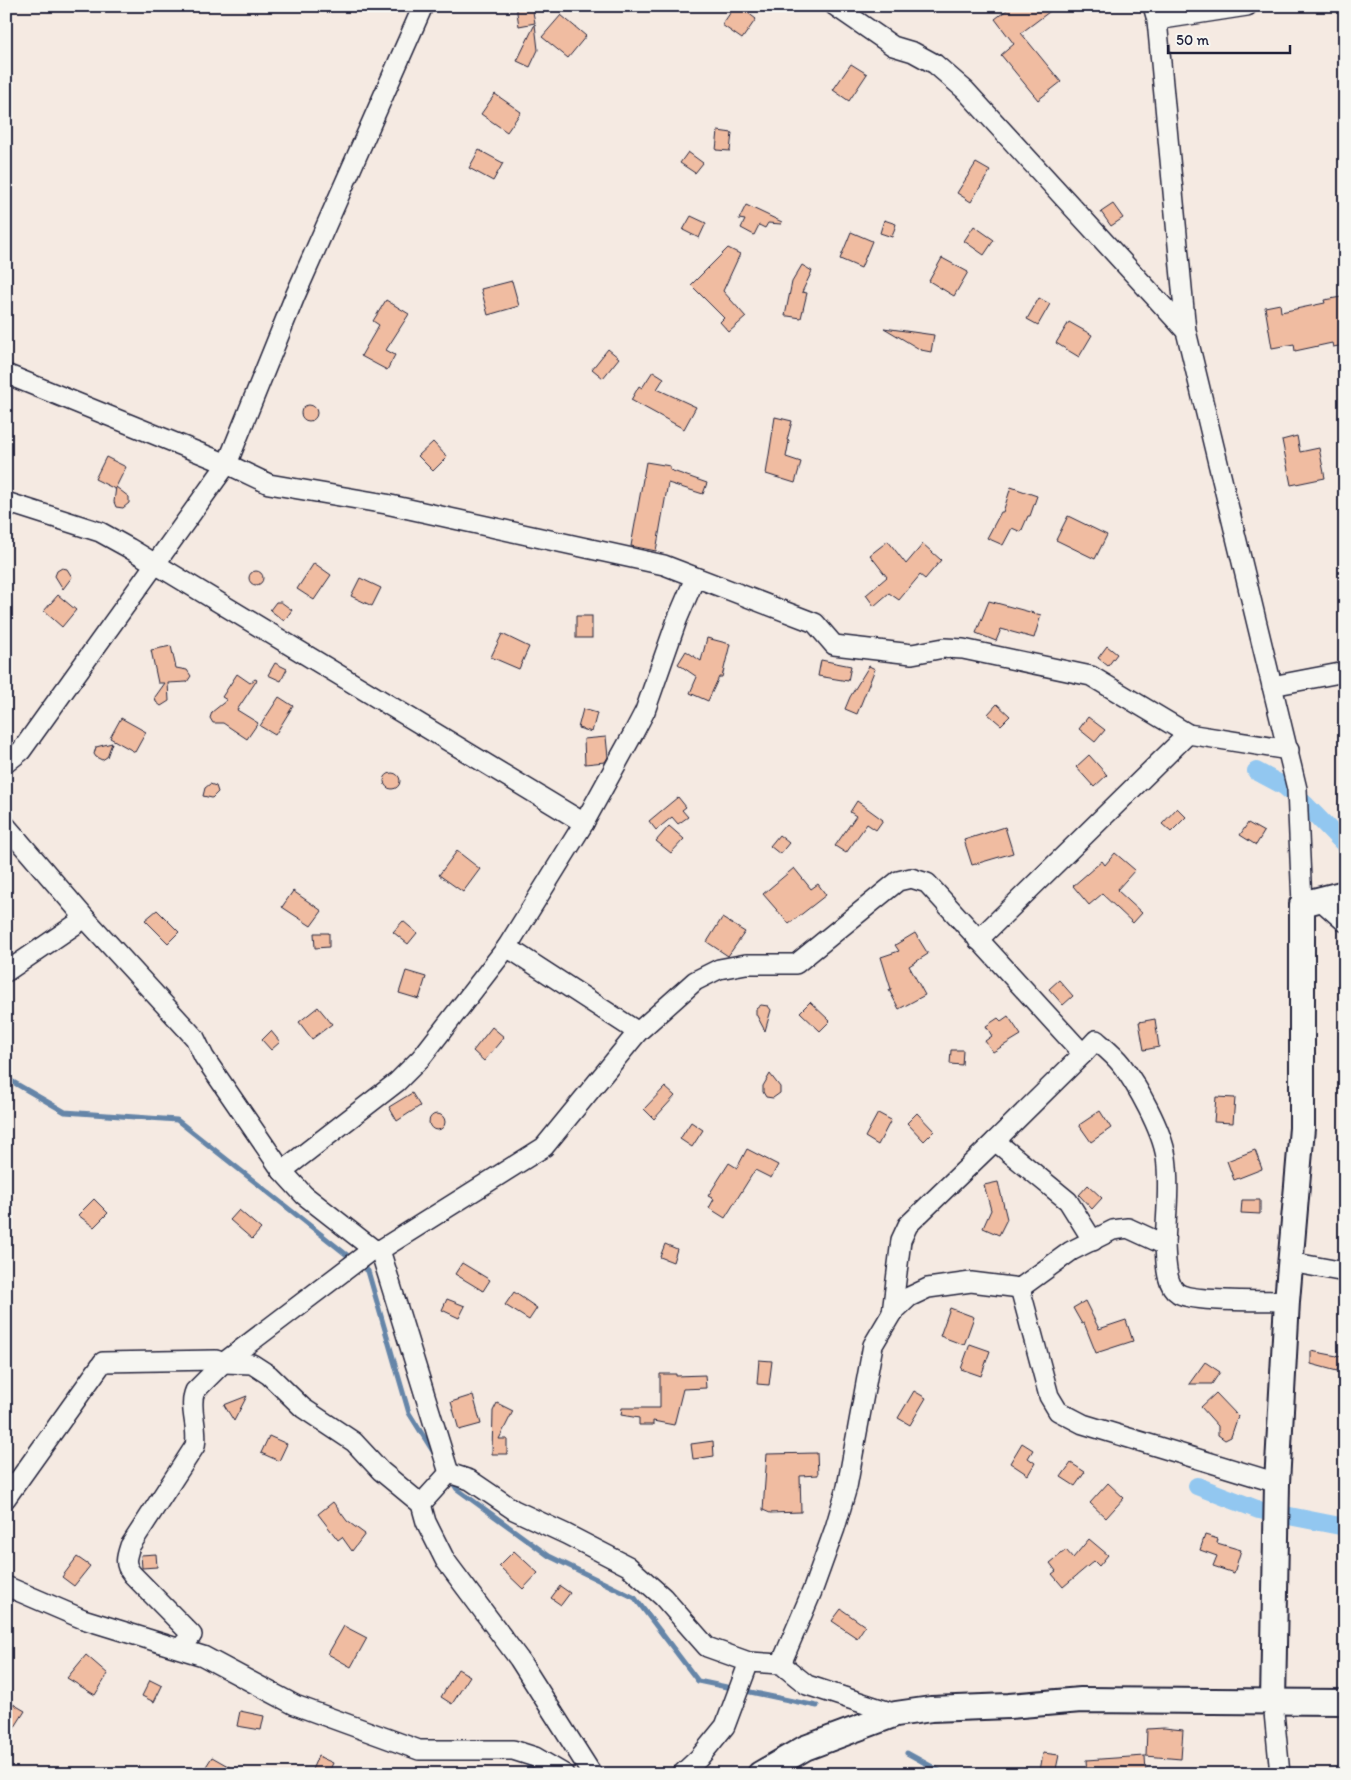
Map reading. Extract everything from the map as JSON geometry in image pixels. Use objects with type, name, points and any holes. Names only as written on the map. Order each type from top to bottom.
[{"type":"street","points":[[6,763],[21,750],[153,564],[228,464],[295,296],[423,6]]},
{"type":"street","points":[[835,6],[893,46],[913,52],[935,64],[966,90],[1186,331]]},
{"type":"street","points":[[1247,6],[1155,13],[1186,331],[1289,750],[1297,789],[1310,901],[1302,1128],[1287,1301],[1277,1483],[1273,1702],[1280,1774]]},
{"type":"street","points":[[6,374],[228,464],[269,484],[386,504],[664,565],[815,624],[834,645],[912,654],[944,648],[963,649],[1092,676],[1188,734],[1289,750]]},
{"type":"street","points":[[6,502],[100,532],[130,548],[153,564],[584,824]]},
{"type":"street","points":[[282,1171],[397,1082],[421,1058],[507,947],[584,824],[645,711],[677,620],[695,578]]},
{"type":"street","points":[[1272,686],[1345,672]]},
{"type":"street","points":[[978,940],[1188,734]]},
{"type":"street","points":[[6,826],[85,918],[195,1038],[204,1057],[282,1171],[304,1195],[377,1250],[434,1490],[426,1522],[445,1560],[520,1659],[592,1774]]},
{"type":"street","points":[[181,1648],[192,1635],[132,1574],[126,1566],[126,1558],[130,1546],[195,1446],[197,1429],[192,1397],[195,1391],[223,1363],[377,1250],[544,1147],[638,1032],[695,981],[719,970],[746,964],[796,964],[886,889],[911,878],[927,883],[1083,1054]]},
{"type":"street","points":[[1310,901],[1345,893]]},
{"type":"street","points":[[1310,901],[1345,922]]},
{"type":"street","points":[[6,972],[85,918]]},
{"type":"street","points":[[507,947],[638,1032]]},
{"type":"street","points":[[892,1313],[901,1240],[908,1225],[1096,1040],[1120,1062],[1136,1085],[1152,1117],[1166,1155],[1168,1186],[1164,1245],[1170,1282],[1178,1293],[1195,1298],[1287,1301]]},
{"type":"street","points":[[994,1141],[1068,1201],[1093,1241]]},
{"type":"street","points":[[781,1664],[813,1589],[835,1528],[847,1487],[873,1345],[892,1313],[909,1296],[928,1288],[971,1282],[1020,1288],[1070,1251],[1113,1230],[1128,1228],[1164,1245]]},
{"type":"street","points":[[1290,1262],[1345,1272]]},
{"type":"street","points":[[1020,1288],[1048,1396],[1058,1411],[1083,1424],[1277,1483]]},
{"type":"street","points":[[6,1498],[103,1362],[216,1360],[223,1363],[252,1364],[269,1375],[304,1408],[354,1442],[381,1471],[434,1490],[470,1480],[514,1510],[628,1566],[663,1597],[707,1647],[749,1662],[781,1664],[807,1685],[896,1714]]},
{"type":"street","points":[[6,1586],[83,1619],[203,1656],[295,1705],[419,1750],[513,1750],[535,1757],[564,1774]]},
{"type":"street","points":[[682,1774],[699,1758],[725,1726],[749,1662]]},
{"type":"street","points":[[760,1774],[805,1748],[896,1714],[931,1709],[1008,1706],[1081,1700],[1345,1702]]},
{"type":"building","points":[[516,6],[532,6],[535,23],[519,26]]},
{"type":"building","points":[[735,6],[739,6],[756,19],[742,39],[722,25]]},
{"type":"building","points":[[1012,6],[1057,6],[1021,33],[1061,82],[1038,100],[1001,55],[1014,44],[995,19]]},
{"type":"building","points":[[561,15],[586,36],[568,58],[542,37]]},
{"type":"building","points":[[535,24],[538,50],[530,67],[517,61]]},
{"type":"building","points":[[851,64],[867,74],[849,101],[833,90]]},
{"type":"building","points":[[495,94],[521,112],[507,132],[481,114]]},
{"type":"building","points":[[718,131],[732,133],[730,151],[716,150]]},
{"type":"building","points":[[479,150],[503,163],[493,181],[469,168]]},
{"type":"building","points":[[688,152],[703,163],[695,173],[680,163]]},
{"type":"building","points":[[976,163],[990,171],[971,202],[957,193]]},
{"type":"building","points":[[1113,204],[1123,218],[1111,226],[1101,212]]},
{"type":"building","points":[[746,205],[782,222],[781,224],[768,223],[765,228],[759,225],[754,235],[741,228],[745,220],[739,219]]},
{"type":"building","points":[[691,216],[706,223],[699,238],[683,230]]},
{"type":"building","points":[[884,220],[896,224],[892,237],[880,233]]},
{"type":"building","points":[[974,226],[994,240],[984,255],[964,241]]},
{"type":"building","points":[[851,232],[872,241],[861,268],[840,259]]},
{"type":"building","points":[[728,248],[740,254],[723,291],[746,317],[729,332],[720,322],[724,318],[691,285]]},
{"type":"building","points":[[942,258],[968,272],[954,296],[929,281]]},
{"type":"building","points":[[802,265],[812,271],[802,292],[807,293],[801,318],[785,316],[792,282]]},
{"type":"building","points":[[512,281],[519,306],[488,315],[481,289]]},
{"type":"building","points":[[1039,298],[1050,304],[1038,325],[1027,319]]},
{"type":"building","points":[[1345,298],[1345,345],[1333,347],[1332,343],[1295,351],[1294,344],[1272,348],[1265,307],[1280,304],[1281,312],[1325,303],[1324,300]]},
{"type":"building","points":[[386,300],[409,314],[386,350],[395,355],[387,370],[361,356],[379,325],[373,321]]},
{"type":"building","points":[[1069,322],[1092,335],[1079,357],[1056,343]]},
{"type":"building","points":[[884,328],[934,335],[931,352],[921,350]]},
{"type":"building","points":[[608,349],[619,358],[603,378],[592,369]]},
{"type":"building","points":[[653,371],[664,378],[657,389],[696,407],[684,429],[631,400],[639,386],[642,388]]},
{"type":"building","points":[[306,405],[312,405],[317,410],[315,419],[306,421],[301,416],[301,410]]},
{"type":"building","points":[[775,417],[792,421],[787,440],[789,441],[786,457],[801,462],[795,483],[766,474]]},
{"type":"building","points":[[1297,436],[1300,452],[1319,448],[1325,478],[1291,485],[1282,440]]},
{"type":"building","points":[[433,442],[447,457],[433,471],[418,456]]},
{"type":"building","points":[[106,457],[126,467],[115,489],[95,479]]},
{"type":"building","points":[[646,462],[670,466],[670,470],[707,483],[703,494],[668,483],[656,551],[631,546]]},
{"type":"building","points":[[116,487],[129,497],[129,503],[123,508],[116,507],[114,502]]},
{"type":"building","points":[[1011,487],[1037,496],[1030,516],[1028,516],[1021,532],[1012,528],[1003,545],[987,538],[1001,512],[1003,512]]},
{"type":"building","points":[[1068,516],[1107,535],[1095,559],[1056,540]]},
{"type":"building","points":[[888,541],[906,564],[923,544],[941,560],[925,579],[920,575],[899,600],[889,593],[874,606],[866,595],[887,577],[870,555]]},
{"type":"building","points":[[314,563],[331,575],[314,600],[297,589]]},
{"type":"building","points":[[62,568],[67,569],[72,577],[63,589],[55,576],[57,571]]},
{"type":"building","points":[[253,571],[259,571],[263,578],[259,585],[253,585],[249,581],[249,575]]},
{"type":"building","points":[[360,578],[381,588],[372,606],[351,596]]},
{"type":"building","points":[[58,595],[76,610],[62,627],[44,611]]},
{"type":"building","points":[[989,601],[1041,615],[1034,638],[1001,629],[996,641],[976,633]]},
{"type":"building","points":[[276,602],[281,602],[292,610],[284,621],[270,610]]},
{"type":"building","points":[[576,616],[592,616],[592,638],[576,638]]},
{"type":"building","points":[[502,634],[529,647],[519,669],[491,657]]},
{"type":"building","points":[[707,638],[730,644],[722,677],[719,677],[708,701],[690,693],[697,677],[678,664],[686,651],[701,661]]},
{"type":"building","points":[[171,646],[176,668],[187,670],[191,676],[187,682],[168,683],[169,701],[161,706],[156,702],[155,697],[165,683],[158,683],[151,650]]},
{"type":"building","points":[[1107,646],[1117,654],[1108,666],[1098,658]]},
{"type":"building","points":[[821,660],[851,666],[848,681],[818,676]]},
{"type":"building","points":[[275,663],[287,669],[281,681],[268,675]]},
{"type":"building","points":[[869,666],[875,669],[857,714],[845,709]]},
{"type":"building","points":[[237,674],[250,683],[255,679],[257,680],[237,710],[258,723],[247,739],[223,723],[213,723],[210,718],[212,712],[227,700],[222,697]]},
{"type":"building","points":[[279,697],[293,706],[275,735],[260,726]]},
{"type":"building","points":[[997,704],[1010,716],[1001,725],[988,714]]},
{"type":"building","points":[[583,709],[597,713],[592,732],[578,728]]},
{"type":"building","points":[[1088,717],[1105,730],[1095,742],[1079,729]]},
{"type":"building","points":[[121,718],[146,732],[135,752],[110,738]]},
{"type":"building","points":[[606,737],[608,757],[605,762],[585,764],[584,739]]},
{"type":"building","points":[[112,743],[107,757],[102,760],[96,757],[94,754],[96,747]]},
{"type":"building","points":[[1089,755],[1107,775],[1094,787],[1076,767]]},
{"type":"building","points":[[389,773],[395,773],[400,778],[398,787],[389,789],[384,784],[384,778]]},
{"type":"building","points":[[210,784],[216,786],[218,792],[212,798],[203,796],[205,788]]},
{"type":"building","points":[[678,797],[686,807],[682,810],[688,817],[678,824],[672,817],[656,830],[649,821]]},
{"type":"building","points":[[857,801],[883,820],[876,830],[867,824],[846,853],[835,846],[856,816],[850,812]]},
{"type":"building","points":[[1177,808],[1186,817],[1171,832],[1162,824]]},
{"type":"building","points":[[1248,823],[1264,832],[1256,845],[1240,835]]},
{"type":"building","points":[[669,826],[684,839],[671,853],[656,841]]},
{"type":"building","points":[[1005,827],[1013,853],[972,865],[964,840]]},
{"type":"building","points":[[779,835],[789,843],[780,854],[770,846]]},
{"type":"building","points":[[457,851],[480,869],[463,892],[439,875]]},
{"type":"building","points":[[1115,853],[1135,870],[1117,890],[1142,913],[1133,923],[1102,894],[1089,905],[1073,886],[1102,861],[1105,865]]},
{"type":"building","points":[[794,868],[811,889],[818,884],[826,895],[789,924],[763,894]]},
{"type":"building","points":[[293,891],[322,911],[311,926],[282,907]]},
{"type":"building","points":[[157,910],[179,932],[168,943],[145,920]]},
{"type":"building","points":[[722,918],[745,932],[728,956],[707,942]]},
{"type":"building","points":[[403,921],[417,933],[408,944],[393,932]]},
{"type":"building","points":[[314,933],[329,933],[329,947],[315,948]]},
{"type":"building","points":[[915,933],[928,954],[909,966],[925,995],[899,1009],[889,990],[891,989],[881,957],[899,951],[895,945]]},
{"type":"building","points":[[406,971],[426,977],[419,999],[399,993]]},
{"type":"building","points":[[1059,980],[1073,996],[1063,1005],[1049,989]]},
{"type":"building","points":[[810,1002],[830,1021],[820,1031],[800,1012]]},
{"type":"building","points":[[761,1005],[768,1006],[771,1010],[765,1031],[756,1014],[756,1009]]},
{"type":"building","points":[[318,1007],[332,1024],[312,1039],[299,1022]]},
{"type":"building","points":[[1008,1016],[1021,1035],[993,1052],[985,1041],[992,1036],[986,1026],[998,1018],[1001,1021]]},
{"type":"building","points":[[1155,1019],[1159,1047],[1144,1050],[1139,1022]]},
{"type":"building","points":[[492,1027],[504,1037],[484,1061],[473,1051]]},
{"type":"building","points":[[271,1031],[280,1042],[271,1050],[262,1040]]},
{"type":"building","points":[[951,1050],[963,1050],[962,1065],[950,1064]]},
{"type":"building","points":[[770,1074],[780,1087],[780,1093],[773,1098],[766,1097],[763,1092],[763,1086]]},
{"type":"building","points":[[665,1087],[675,1096],[654,1119],[644,1109]]},
{"type":"building","points":[[412,1093],[420,1106],[397,1121],[389,1107]]},
{"type":"building","points":[[1216,1097],[1235,1098],[1233,1123],[1214,1122]]},
{"type":"building","points":[[1100,1111],[1111,1128],[1091,1142],[1079,1125]]},
{"type":"building","points":[[878,1113],[891,1120],[878,1145],[865,1137]]},
{"type":"building","points":[[917,1113],[934,1131],[924,1141],[907,1123]]},
{"type":"building","points":[[434,1114],[440,1114],[445,1119],[443,1128],[434,1130],[429,1125],[429,1119]]},
{"type":"building","points":[[691,1122],[703,1130],[692,1147],[680,1139]]},
{"type":"building","points":[[747,1149],[778,1165],[771,1178],[755,1170],[725,1218],[709,1208],[714,1199],[708,1196],[729,1163],[737,1168]]},
{"type":"building","points":[[1255,1150],[1262,1169],[1234,1180],[1227,1161]]},
{"type":"building","points":[[998,1182],[1007,1219],[999,1235],[983,1228],[991,1210],[984,1185]]},
{"type":"building","points":[[1088,1185],[1102,1198],[1092,1209],[1079,1195]]},
{"type":"building","points":[[94,1199],[108,1213],[94,1227],[78,1215]]},
{"type":"building","points":[[1242,1200],[1260,1200],[1260,1214],[1241,1213]]},
{"type":"building","points":[[239,1210],[261,1229],[252,1239],[230,1220]]},
{"type":"building","points":[[665,1244],[677,1249],[673,1262],[660,1257]]},
{"type":"building","points":[[462,1263],[490,1280],[483,1291],[455,1274]]},
{"type":"building","points":[[514,1292],[537,1308],[529,1320],[505,1305]]},
{"type":"building","points":[[447,1299],[465,1306],[459,1318],[442,1310]]},
{"type":"building","points":[[1085,1301],[1099,1329],[1126,1320],[1133,1341],[1096,1353],[1084,1323],[1082,1324],[1073,1308]]},
{"type":"building","points":[[950,1308],[974,1317],[964,1345],[940,1336]]},
{"type":"building","points":[[970,1344],[990,1351],[981,1376],[961,1369]]},
{"type":"building","points":[[1311,1351],[1342,1357],[1337,1371],[1311,1364]]},
{"type":"building","points":[[759,1360],[772,1361],[769,1385],[757,1384]]},
{"type":"building","points":[[1205,1362],[1220,1372],[1212,1384],[1189,1384]]},
{"type":"building","points":[[660,1374],[676,1374],[676,1376],[705,1375],[706,1388],[683,1389],[674,1425],[653,1421],[653,1425],[639,1425],[639,1418],[621,1415],[622,1408],[660,1408]]},
{"type":"building","points":[[914,1391],[926,1398],[910,1425],[898,1418]]},
{"type":"building","points":[[1216,1393],[1238,1416],[1231,1437],[1225,1440],[1218,1435],[1218,1426],[1201,1407]]},
{"type":"building","points":[[473,1395],[481,1424],[459,1430],[451,1402]]},
{"type":"building","points":[[247,1396],[234,1421],[224,1405]]},
{"type":"building","points":[[497,1403],[513,1411],[499,1439],[507,1439],[507,1454],[492,1454],[493,1411]]},
{"type":"building","points":[[269,1436],[287,1444],[279,1461],[261,1453]]},
{"type":"building","points":[[713,1441],[714,1456],[693,1459],[691,1444]]},
{"type":"building","points":[[1022,1443],[1033,1450],[1028,1458],[1035,1463],[1028,1475],[1010,1463]]},
{"type":"building","points":[[817,1453],[818,1475],[800,1476],[801,1512],[770,1513],[763,1510],[767,1454]]},
{"type":"building","points":[[1071,1463],[1085,1472],[1075,1486],[1061,1477]]},
{"type":"building","points":[[1108,1483],[1124,1498],[1106,1518],[1090,1503]]},
{"type":"building","points":[[333,1502],[347,1521],[365,1534],[352,1551],[342,1537],[338,1540],[318,1514]]},
{"type":"building","points":[[1205,1535],[1218,1539],[1217,1543],[1241,1550],[1234,1573],[1213,1566],[1217,1556],[1200,1550]]},
{"type":"building","points":[[1089,1539],[1108,1555],[1099,1566],[1094,1561],[1063,1587],[1052,1574],[1056,1571],[1050,1563],[1066,1550],[1073,1558]]},
{"type":"building","points":[[514,1551],[538,1573],[523,1589],[499,1566]]},
{"type":"building","points":[[156,1554],[157,1567],[142,1568],[141,1555]]},
{"type":"building","points":[[77,1557],[90,1566],[74,1586],[62,1577]]},
{"type":"building","points":[[560,1586],[570,1593],[561,1605],[551,1598]]},
{"type":"building","points":[[841,1609],[865,1626],[857,1638],[832,1621]]},
{"type":"building","points":[[344,1626],[367,1638],[351,1667],[328,1654]]},
{"type":"building","points":[[86,1655],[108,1674],[95,1695],[67,1678]]},
{"type":"building","points":[[458,1669],[470,1676],[452,1704],[441,1697]]},
{"type":"building","points":[[150,1680],[162,1686],[154,1702],[142,1696]]},
{"type":"building","points":[[13,1704],[25,1711],[6,1741],[6,1715]]},
{"type":"building","points":[[240,1711],[264,1716],[261,1730],[237,1726]]},
{"type":"building","points":[[1147,1729],[1183,1730],[1181,1759],[1146,1756]]},
{"type":"building","points":[[1043,1753],[1059,1755],[1055,1774],[1040,1771]]},
{"type":"building","points":[[318,1756],[333,1763],[328,1774],[310,1774]]},
{"type":"building","points":[[1145,1756],[1146,1774],[1087,1774],[1086,1760]]},
{"type":"building","points":[[212,1757],[242,1774],[215,1774],[205,1768]]},
{"type":"waterway","points":[[1256,771],[1284,786],[1305,804],[1345,845]]},
{"type":"waterway","points":[[6,1078],[65,1112],[177,1120],[352,1259]]},
{"type":"waterway","points":[[359,1264],[368,1271],[409,1413],[434,1453]]},
{"type":"waterway","points":[[451,1480],[457,1489],[549,1556],[635,1598],[698,1681],[817,1706]]},
{"type":"waterway","points":[[1197,1486],[1259,1510],[1345,1527]]},
{"type":"waterway","points":[[907,1753],[945,1774]]},
{"type":"waterway","points":[[535,1770],[539,1774]]}]
